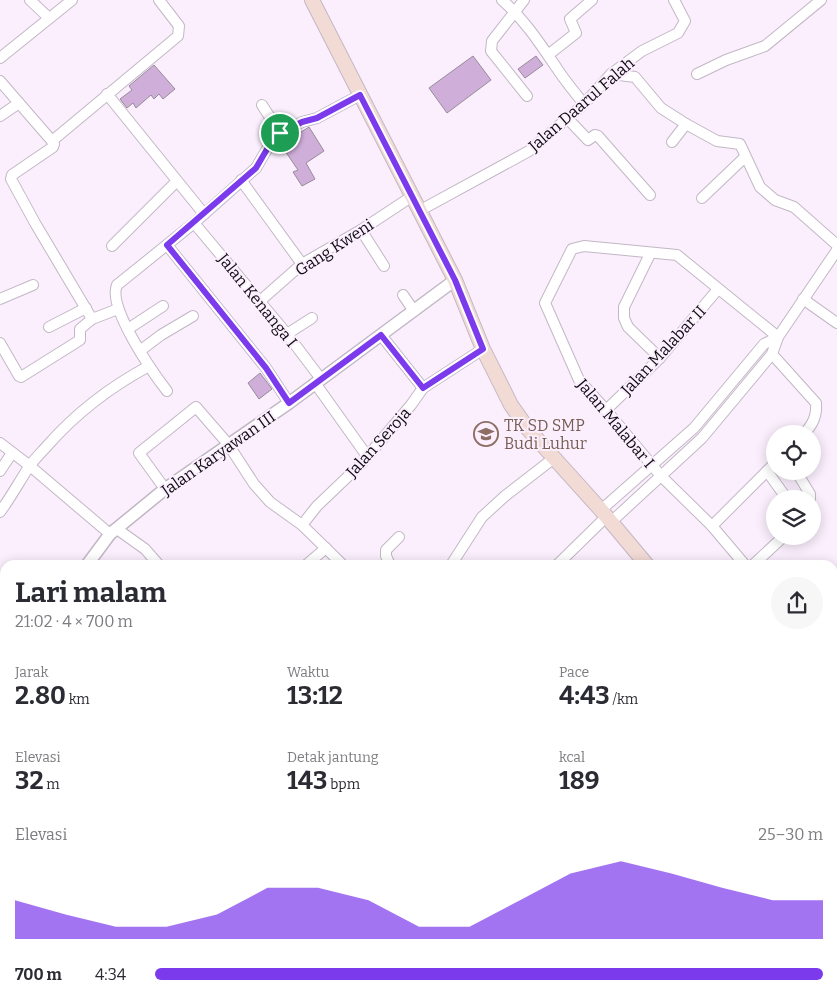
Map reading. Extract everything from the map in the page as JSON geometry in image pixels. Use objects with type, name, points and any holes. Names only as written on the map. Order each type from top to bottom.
[{"type":"main road","points":[[312,0],[418,211],[455,280],[483,349],[511,405],[528,429],[643,560]]},
{"type":"street","points":[[30,0],[50,18]]},
{"type":"street","points":[[0,58],[72,0]]},
{"type":"street","points":[[52,140],[178,36],[179,26],[158,0]]},
{"type":"street","points":[[502,0],[515,11],[584,104]]},
{"type":"street","points":[[524,0],[492,41],[491,51],[527,96]]},
{"type":"street","points":[[548,55],[576,33],[570,19],[591,0]]},
{"type":"street","name":"Jalan Daarul Falah","points":[[418,211],[529,151],[584,104],[611,74],[642,51],[678,33],[685,21],[674,0]]},
{"type":"street","points":[[697,74],[726,60],[765,46],[821,0]]},
{"type":"street","points":[[611,74],[635,77],[661,108],[717,142],[740,144],[760,187],[775,200],[794,206],[837,245]]},
{"type":"street","points":[[0,81],[54,144],[53,147],[12,175],[11,179],[35,224],[92,319]]},
{"type":"street","points":[[106,94],[204,214]]},
{"type":"street","points":[[167,391],[149,366],[118,310],[115,290],[117,285],[194,223],[256,168],[270,144],[280,133],[302,122],[317,118],[360,95]]},
{"type":"street","points":[[0,116],[19,102]]},
{"type":"street","points":[[262,104],[280,133]]},
{"type":"street","points":[[568,119],[586,139],[589,140],[595,135],[598,136],[650,195]]},
{"type":"street","points":[[672,142],[686,124]]},
{"type":"street","points":[[702,198],[746,157]]},
{"type":"street","points":[[242,180],[302,264]]},
{"type":"street","points":[[112,246],[177,181]]},
{"type":"street","name":"Gang Kweni","points":[[260,302],[302,264],[411,197]]},
{"type":"street","name":"Jalan Kenanga I","points":[[194,223],[287,334],[367,456]]},
{"type":"street","points":[[360,230],[384,266]]},
{"type":"street","points":[[167,245],[266,368],[289,403]]},
{"type":"street","name":"Jalan Malabar I","points":[[650,254],[584,246],[572,249],[546,303],[579,380],[661,476],[712,526],[741,560]]},
{"type":"street","points":[[606,516],[661,476],[702,438],[772,354],[778,337],[837,250]]},
{"type":"street","points":[[660,358],[628,327],[624,318],[624,307],[650,254],[677,255],[778,337]]},
{"type":"street","name":"Jalan Karyawan III","points":[[91,560],[114,532],[165,489],[289,403],[455,280]]},
{"type":"street","points":[[0,299],[33,285]]},
{"type":"street","name":"Jalan Malabar II","points":[[606,410],[660,358],[718,289]]},
{"type":"street","points":[[403,295],[414,311]]},
{"type":"street","points":[[803,299],[837,323]]},
{"type":"street","points":[[128,330],[163,306]]},
{"type":"street","points":[[49,327],[86,308]]},
{"type":"street","points":[[0,343],[19,376],[21,376],[80,340],[80,329],[92,319],[118,310]]},
{"type":"street","points":[[141,350],[161,335],[193,316]]},
{"type":"street","points":[[287,334],[312,318]]},
{"type":"street","points":[[381,335],[423,388]]},
{"type":"street","points":[[562,560],[606,516],[652,465],[694,428],[764,344],[778,337]]},
{"type":"street","name":"Jalan Seroja","points":[[302,525],[317,506],[361,464],[384,438],[423,388],[483,349]]},
{"type":"street","points":[[772,354],[816,403],[816,413],[812,425]]},
{"type":"street","points":[[0,512],[30,466],[61,430],[91,403],[149,366]]},
{"type":"street","points":[[165,489],[139,453],[196,407],[228,444],[254,484],[270,502],[302,525],[338,560]]},
{"type":"street","points":[[706,413],[715,422]]},
{"type":"street","points":[[0,443],[114,532],[145,550],[154,560]]},
{"type":"street","points":[[0,471],[12,453]]},
{"type":"street","points":[[454,560],[482,517],[505,496],[554,458]]},
{"type":"street","points":[[712,526],[766,472]]},
{"type":"street","points":[[388,560],[386,550],[399,537]]},
{"type":"street","points":[[758,560],[774,545]]},
{"type":"street","points":[[312,560],[326,548]]},
{"type":"building","points":[[473,56],[491,80],[447,113],[429,88]]},
{"type":"building","points":[[536,56],[543,65],[525,78],[518,69]]},
{"type":"building","points":[[154,65],[175,89],[163,99],[159,94],[154,99],[151,95],[136,108],[133,103],[127,108],[120,99],[132,90],[129,86]]},
{"type":"building","points":[[309,127],[324,151],[306,163],[315,179],[302,186],[293,172],[298,170],[281,145]]},
{"type":"building","points":[[260,373],[272,389],[259,399],[248,383]]},
{"type":"place","name":"TK SD SMP Budi Luhur","points":[[486,434]]},
{"type":"route","points":[[360,95],[455,280],[483,349],[423,388],[381,335],[289,403],[266,368],[167,245],[256,168],[270,144],[280,133],[302,122],[317,118],[360,95]]}]
